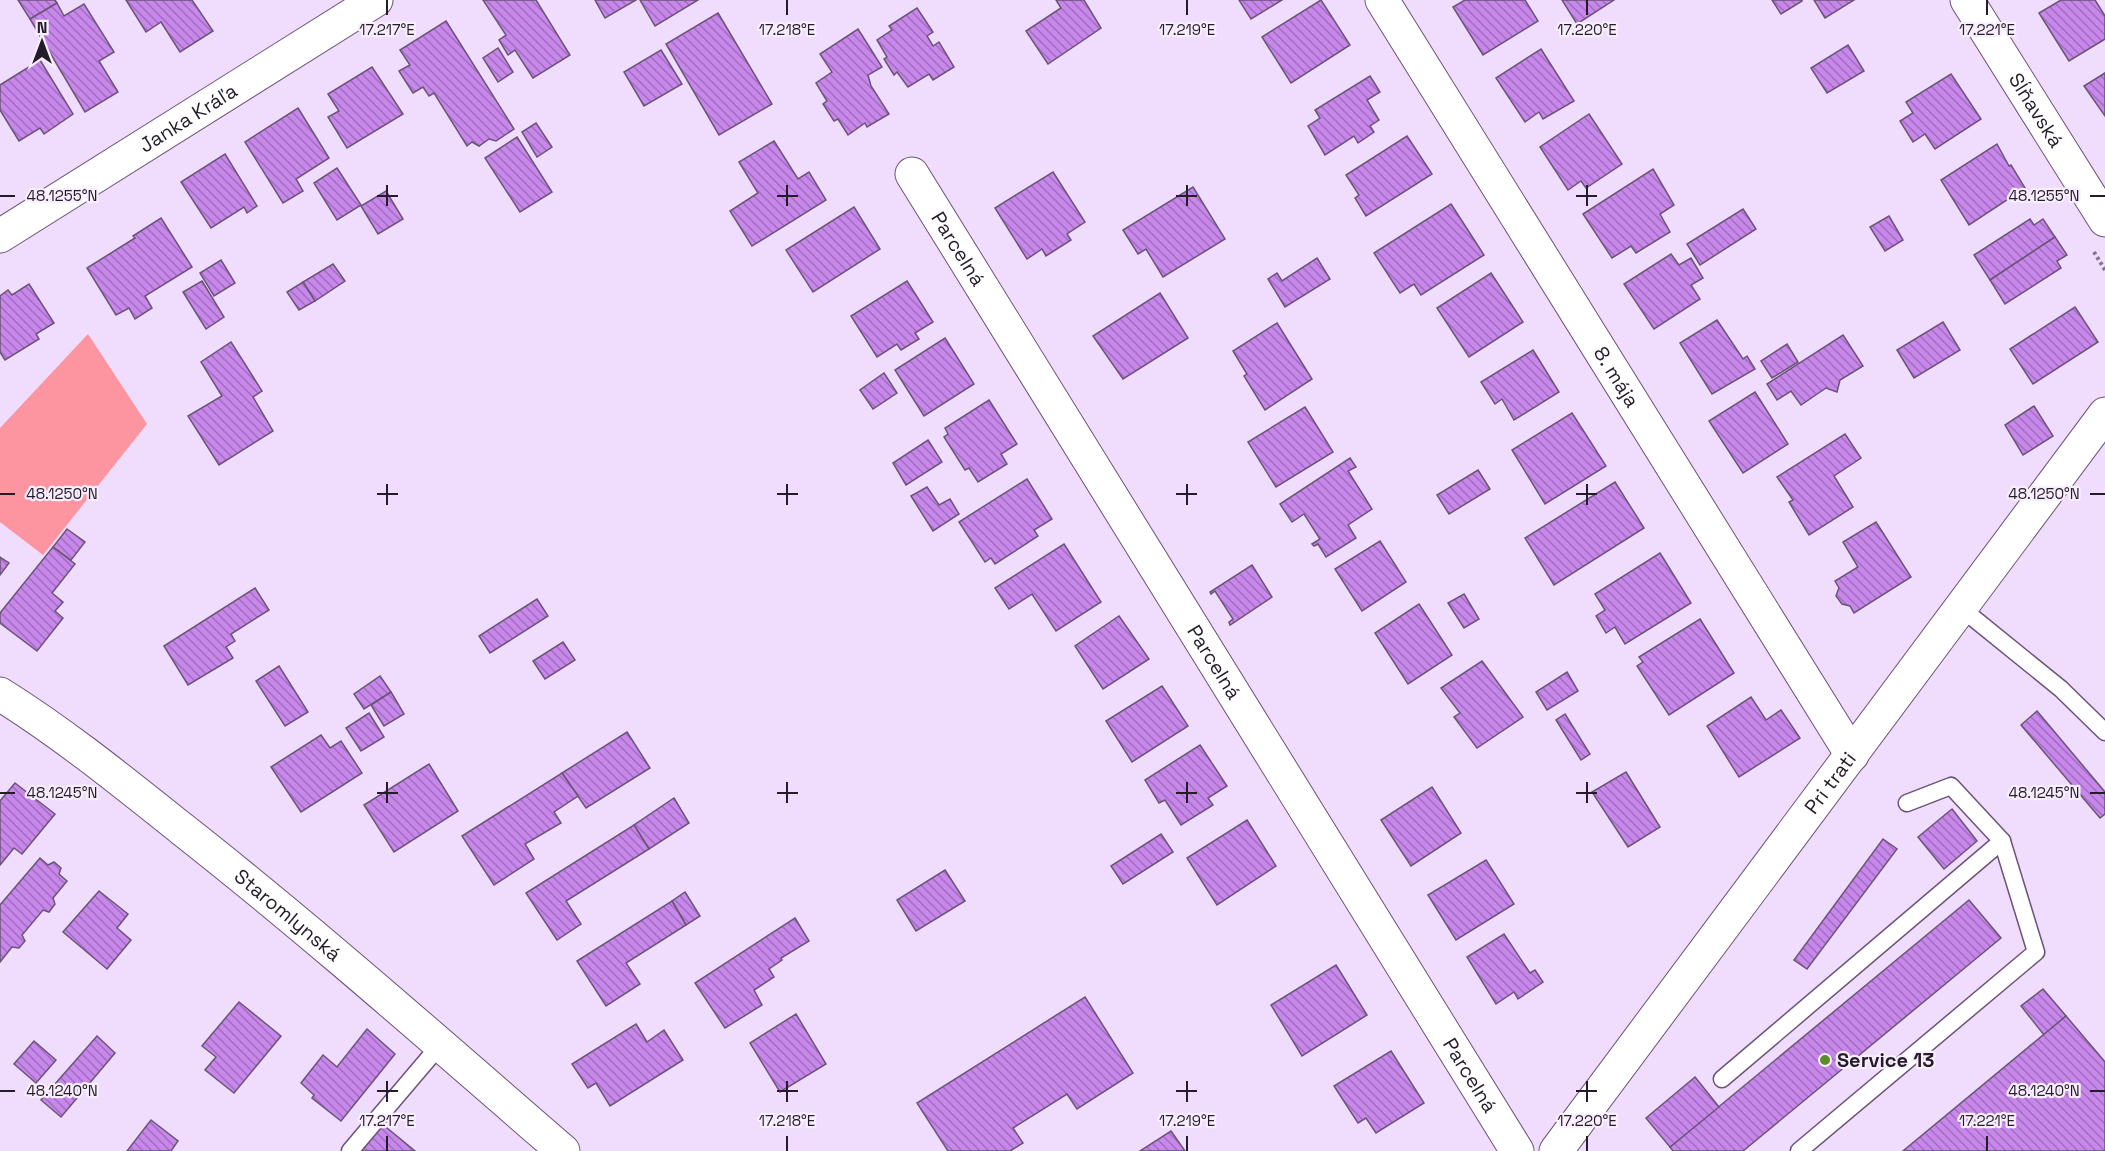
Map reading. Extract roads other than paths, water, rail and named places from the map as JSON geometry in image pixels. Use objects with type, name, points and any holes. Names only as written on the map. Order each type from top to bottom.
[{"type":"street","name":"Janka Kráľa","points":[[0,236],[376,0]]},
{"type":"street","name":"8. mája","points":[[1382,0],[1852,755]]},
{"type":"street","name":"Sĺňavská","points":[[1967,0],[2105,220]]},
{"type":"street","name":"Parcelná","points":[[912,174],[1517,1151]]},
{"type":"street","name":"Pri trati","points":[[1556,1151],[2105,414]]},
{"type":"street","name":"Staromlynská","points":[[0,694],[108,770],[200,843],[322,943],[562,1151]]},
{"type":"lane","points":[[1961,608],[2061,689],[2105,732]]},
{"type":"lane","points":[[1799,1151],[2036,951],[2002,841],[1951,786],[1907,803]]},
{"type":"lane","points":[[1722,1079],[2002,841]]},
{"type":"lane","points":[[350,1151],[440,1045]]},
{"type":"place","name":"Service 13","points":[[1825,1060]]}]
